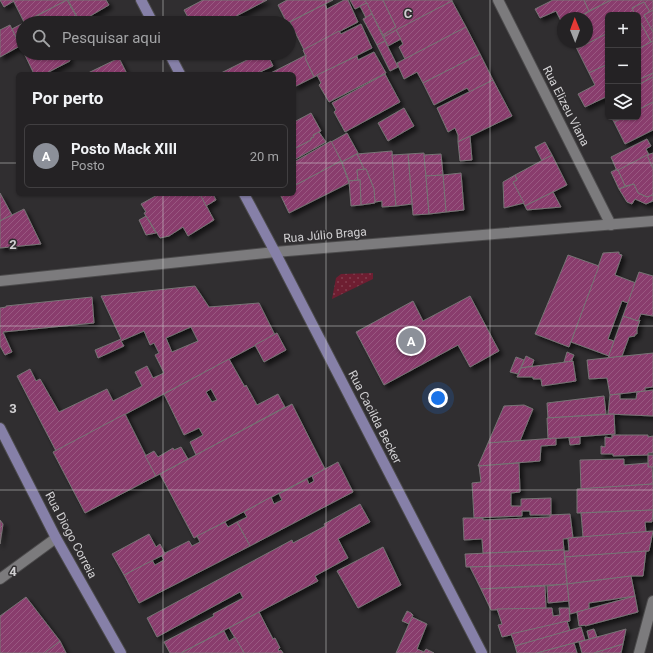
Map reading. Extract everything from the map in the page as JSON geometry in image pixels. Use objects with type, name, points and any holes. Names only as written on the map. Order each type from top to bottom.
[{"type":"main road","points":[[141,0],[149,16]]},
{"type":"main road","points":[[173,60],[179,72]]},
{"type":"main road","name":"Rua Cacilda Becker","points":[[245,196],[482,653]]},
{"type":"main road","name":"Rua Diogo Correia","points":[[0,428],[56,538],[121,653]]},
{"type":"street","name":"Rua Elizeu Viana","points":[[498,0],[611,225]]},
{"type":"street","name":"Rua Júlio Braga","points":[[0,281],[275,252],[653,221]]},
{"type":"street","points":[[0,579],[56,538]]},
{"type":"street","points":[[639,653],[653,601]]},
{"type":"shaded area","points":[[373,273],[373,279],[332,299],[336,278],[341,274]]},
{"type":"building","points":[[0,0],[13,0],[14,1],[4,7]]},
{"type":"building","points":[[13,0],[67,0],[36,16],[21,16]]},
{"type":"building","points":[[67,0],[76,16],[36,16]]},
{"type":"building","points":[[68,0],[106,0],[109,5],[90,16],[77,16]]},
{"type":"building","points":[[203,0],[267,0],[236,16],[187,16],[184,10]]},
{"type":"building","points":[[287,0],[333,0],[296,18],[296,16],[284,16],[278,5]]},
{"type":"building","points":[[344,0],[348,0],[358,22],[304,50],[296,34],[296,19],[325,4],[327,9]]},
{"type":"building","points":[[350,0],[365,0],[367,3],[355,9]]},
{"type":"building","points":[[365,0],[383,0],[396,27],[383,35]]},
{"type":"building","points":[[383,0],[452,1],[384,37],[383,35],[396,27]]},
{"type":"building","points":[[553,0],[584,0],[589,11],[557,13],[556,11],[540,18],[535,9]]},
{"type":"building","points":[[584,0],[611,0],[589,11]]},
{"type":"building","points":[[611,0],[653,0],[653,10],[650,12],[644,2],[632,8],[634,12],[605,12],[605,35],[593,41],[593,12],[588,12]]},
{"type":"building","points":[[452,1],[466,27],[405,59],[399,47],[403,44],[396,30]]},
{"type":"building","points":[[644,2],[650,12],[644,15],[653,32],[653,41],[651,42],[641,24],[641,12],[634,12],[632,8]]},
{"type":"building","points":[[367,3],[372,14],[366,18],[360,6]]},
{"type":"building","points":[[653,10],[653,32],[644,15]]},
{"type":"building","points":[[372,14],[385,41],[377,45],[363,19]]},
{"type":"building","points":[[361,24],[372,48],[314,77],[303,50],[339,31],[341,34]]},
{"type":"building","points":[[641,24],[651,42],[641,47]]},
{"type":"building","points":[[10,25],[16,38],[16,48],[0,57],[0,30]]},
{"type":"building","points":[[16,27],[16,37],[12,29]]},
{"type":"building","points":[[466,27],[480,54],[423,83],[417,72],[404,79],[397,63]]},
{"type":"building","points":[[396,30],[401,39],[388,46],[384,37]]},
{"type":"building","points":[[605,35],[605,65],[589,73],[577,49],[593,48],[593,41]]},
{"type":"building","points":[[385,41],[398,67],[390,71],[377,45]]},
{"type":"building","points":[[653,41],[653,73],[641,79],[641,48]]},
{"type":"building","points":[[374,52],[386,73],[329,102],[319,85],[321,83],[317,75],[357,56],[358,60]]},
{"type":"building","points":[[480,54],[493,80],[470,92],[467,88],[434,105],[423,83]]},
{"type":"building","points":[[306,55],[305,58],[314,77],[296,86],[296,72],[273,72]]},
{"type":"building","points":[[27,60],[70,61],[49,72],[33,72]]},
{"type":"building","points":[[115,60],[120,60],[126,72],[90,72]]},
{"type":"building","points":[[247,60],[270,60],[273,66],[260,72],[223,72]]},
{"type":"building","points":[[605,65],[605,97],[585,107],[578,94],[595,85],[589,73]]},
{"type":"building","points":[[653,73],[653,77],[641,83],[641,79]]},
{"type":"building","points":[[385,74],[400,102],[345,132],[334,112],[336,110],[332,103]]},
{"type":"building","points":[[653,77],[653,102],[641,108],[641,84]]},
{"type":"building","points":[[493,80],[512,116],[458,142],[458,135],[455,128],[448,132],[437,108]]},
{"type":"building","points":[[653,102],[653,130],[625,144],[614,122],[618,120],[641,120],[641,108]]},
{"type":"building","points":[[404,108],[414,126],[388,141],[378,123]]},
{"type":"building","points":[[311,113],[321,131],[313,135],[314,137],[311,138],[311,140],[296,148],[296,121]]},
{"type":"building","points":[[319,132],[326,142],[296,159],[296,148],[311,140],[311,138],[314,137],[313,135]]},
{"type":"building","points":[[347,133],[358,153],[342,162],[331,142]]},
{"type":"building","points":[[470,136],[472,160],[460,161],[458,142]]},
{"type":"building","points":[[647,139],[651,146],[646,149],[649,155],[617,171],[611,157]]},
{"type":"building","points":[[331,141],[341,161],[296,185],[296,161]]},
{"type":"building","points":[[545,142],[552,155],[542,161],[535,147]]},
{"type":"building","points":[[392,151],[396,206],[382,207],[382,201],[375,202],[374,189],[366,169],[364,169],[357,154]]},
{"type":"building","points":[[424,153],[429,214],[413,215],[408,154]]},
{"type":"building","points":[[653,153],[653,169],[647,155]]},
{"type":"building","points":[[357,154],[364,169],[357,170],[358,180],[349,181],[342,162]]},
{"type":"building","points":[[408,154],[412,204],[396,206],[392,155]]},
{"type":"building","points":[[441,154],[443,175],[426,176],[424,155]]},
{"type":"building","points":[[552,155],[567,185],[525,206],[513,182],[517,180],[515,175]]},
{"type":"building","points":[[647,155],[653,169],[653,195],[647,197],[638,193],[634,184],[625,186],[618,170]]},
{"type":"building","points":[[341,161],[349,183],[289,213],[281,196],[296,196],[296,185]]},
{"type":"building","points":[[366,169],[374,189],[375,203],[361,205],[360,180],[358,180],[357,170]]},
{"type":"building","points":[[617,169],[625,186],[619,189],[611,172]]},
{"type":"building","points":[[461,173],[464,210],[446,212],[443,175]]},
{"type":"building","points":[[443,175],[446,212],[429,214],[426,176]]},
{"type":"building","points":[[515,175],[517,180],[513,182],[524,203],[504,208],[503,182]]},
{"type":"building","points":[[360,180],[361,205],[351,206],[349,181]]},
{"type":"building","points":[[634,184],[638,193],[647,197],[653,195],[653,201],[646,204],[635,199],[632,204],[627,202],[619,189]]},
{"type":"building","points":[[553,192],[561,207],[527,210],[525,206]]},
{"type":"building","points":[[0,193],[12,215],[0,221]]},
{"type":"building","points":[[155,196],[201,196],[214,220],[188,236],[183,227],[169,236],[160,238],[144,213],[146,212],[141,204]]},
{"type":"building","points":[[201,196],[214,196],[216,200],[206,206]]},
{"type":"building","points":[[24,209],[41,244],[0,248],[0,221]]},
{"type":"building","points":[[146,216],[156,233],[146,235],[139,220]]},
{"type":"building","points":[[619,252],[619,254],[622,255],[615,275],[636,283],[628,303],[622,301],[608,339],[614,341],[609,356],[571,342],[603,253]]},
{"type":"building","points":[[568,255],[599,266],[569,347],[535,334]]},
{"type":"building","points":[[639,272],[653,276],[653,316],[641,314],[638,321],[623,316]]},
{"type":"building","points":[[195,286],[209,307],[259,303],[275,335],[56,451],[17,376],[30,369],[36,381],[40,379],[59,412],[107,389],[113,401],[142,386],[135,372],[147,366],[153,378],[164,373],[155,355],[159,353],[154,343],[150,345],[144,331],[121,341],[124,346],[98,358],[95,350],[121,339],[101,296]],"holes":[[[191,327],[198,341],[172,352],[166,338]]]},
{"type":"building","points":[[470,296],[499,351],[470,367],[458,345],[384,385],[356,332],[413,301],[423,321]]},
{"type":"building","points":[[92,297],[94,323],[3,332],[12,352],[5,355],[0,346],[0,308],[6,306]]},
{"type":"building","points":[[623,316],[638,321],[640,320],[637,334],[629,337],[622,356],[608,358]]},
{"type":"building","points":[[277,333],[286,350],[264,362],[255,345]]},
{"type":"building","points":[[567,352],[574,355],[571,362],[564,362]]},
{"type":"building","points":[[653,353],[653,387],[645,388],[645,391],[610,395],[607,378],[589,379],[587,360]]},
{"type":"building","points":[[526,356],[534,360],[532,366],[521,368]]},
{"type":"building","points":[[516,357],[524,360],[518,374],[510,372]]},
{"type":"building","points":[[229,359],[257,405],[278,394],[285,407],[196,455],[190,442],[203,435],[199,428],[184,435],[164,394]],"holes":[[[211,389],[217,400],[212,402],[206,392]]]},
{"type":"building","points":[[573,361],[576,381],[542,386],[541,379],[533,379],[533,377],[517,377],[521,368]]},
{"type":"building","points":[[653,390],[653,416],[608,414],[610,395],[620,394],[620,399],[636,399],[637,392]]},
{"type":"building","points":[[604,396],[606,414],[548,418],[547,403]]},
{"type":"building","points":[[292,404],[325,469],[194,538],[160,474]]},
{"type":"building","points":[[524,405],[533,409],[520,441],[488,443],[504,406]]},
{"type":"building","points":[[125,414],[156,476],[85,513],[53,452]]},
{"type":"building","points":[[614,414],[615,434],[548,439],[547,418]]},
{"type":"building","points":[[612,435],[653,436],[653,453],[648,453],[648,455],[613,456],[613,454],[601,454],[601,446],[605,447],[605,437],[612,438]]},
{"type":"building","points":[[580,437],[580,444],[570,445],[569,438]]},
{"type":"building","points":[[556,438],[556,445],[541,446],[540,461],[478,466],[488,443]]},
{"type":"building","points":[[181,447],[188,459],[156,476],[145,456],[154,451],[158,457],[173,448],[174,450]]},
{"type":"building","points":[[648,455],[653,455],[653,467],[648,467]]},
{"type":"building","points":[[624,459],[624,465],[648,463],[648,467],[652,467],[653,484],[581,489],[580,460]]},
{"type":"building","points":[[338,462],[353,492],[250,546],[237,522],[247,517],[244,512],[271,497],[274,504],[282,500],[279,494],[307,479],[309,484],[314,481],[312,476]]},
{"type":"building","points":[[519,463],[520,492],[511,493],[511,506],[521,506],[521,499],[551,498],[551,515],[530,515],[530,511],[522,511],[522,516],[474,518],[472,483],[481,482],[479,466]]},
{"type":"building","points":[[653,484],[653,510],[577,513],[577,489]]},
{"type":"building","points":[[360,504],[370,522],[338,539],[348,558],[315,576],[318,581],[181,653],[170,653],[164,642],[214,616],[213,614],[243,598],[240,592],[157,637],[147,618],[292,540],[293,543],[325,526],[324,524]]},
{"type":"building","points":[[653,510],[652,522],[645,522],[646,532],[583,537],[581,513]]},
{"type":"building","points":[[570,514],[573,538],[563,539],[564,550],[483,553],[482,539],[464,540],[463,518],[483,518],[483,520],[550,517],[550,515]]},
{"type":"building","points":[[0,520],[3,524],[0,544]]},
{"type":"building","points":[[225,522],[228,527],[237,522],[250,546],[139,603],[124,575],[152,560],[155,565],[164,560],[161,555],[189,541],[192,546],[200,542],[197,536]]},
{"type":"building","points":[[653,531],[649,551],[565,557],[564,551],[569,551],[568,538]]},
{"type":"building","points":[[149,534],[156,547],[160,544],[165,554],[124,575],[112,554]]},
{"type":"building","points":[[383,547],[401,585],[358,608],[337,571]]},
{"type":"building","points":[[564,550],[565,564],[466,567],[465,554]]},
{"type":"building","points":[[646,551],[643,576],[631,576],[567,584],[565,557]]},
{"type":"building","points":[[565,564],[567,584],[481,589],[470,567]]},
{"type":"building","points":[[631,576],[635,596],[589,603],[589,609],[570,614],[567,584]]},
{"type":"building","points":[[567,584],[569,601],[548,603],[547,586]]},
{"type":"building","points":[[545,586],[546,608],[491,610],[481,589]]},
{"type":"building","points":[[635,596],[638,612],[585,626],[579,626],[577,612]]},
{"type":"building","points":[[26,597],[60,641],[45,653],[0,653],[0,616]]},
{"type":"building","points":[[552,608],[553,616],[560,615],[559,608],[569,608],[570,621],[502,637],[498,625],[502,624],[497,609]]},
{"type":"building","points":[[407,611],[413,615],[409,624],[402,621]]},
{"type":"building","points":[[259,612],[273,639],[275,638],[280,648],[278,649],[279,651],[281,650],[283,653],[244,653],[229,628]]},
{"type":"building","points":[[412,617],[427,624],[417,649],[424,652],[426,649],[434,653],[396,653]]},
{"type":"building","points":[[567,621],[570,631],[515,646],[511,634]]},
{"type":"building","points":[[581,627],[585,640],[537,653],[517,653],[515,646]]},
{"type":"building","points":[[594,629],[597,637],[589,639],[587,631]]},
{"type":"building","points":[[626,629],[623,644],[594,653],[582,653],[579,642]]},
{"type":"building","points":[[224,631],[229,641],[235,637],[244,653],[181,653]]},
{"type":"building","points":[[60,641],[66,653],[45,653],[47,651]]},
{"type":"building","points":[[574,643],[577,653],[537,653]]},
{"type":"building","points":[[623,644],[621,653],[594,653]]},
{"type":"place","name":"Posto Mack XIII","points":[[411,341]]}]
